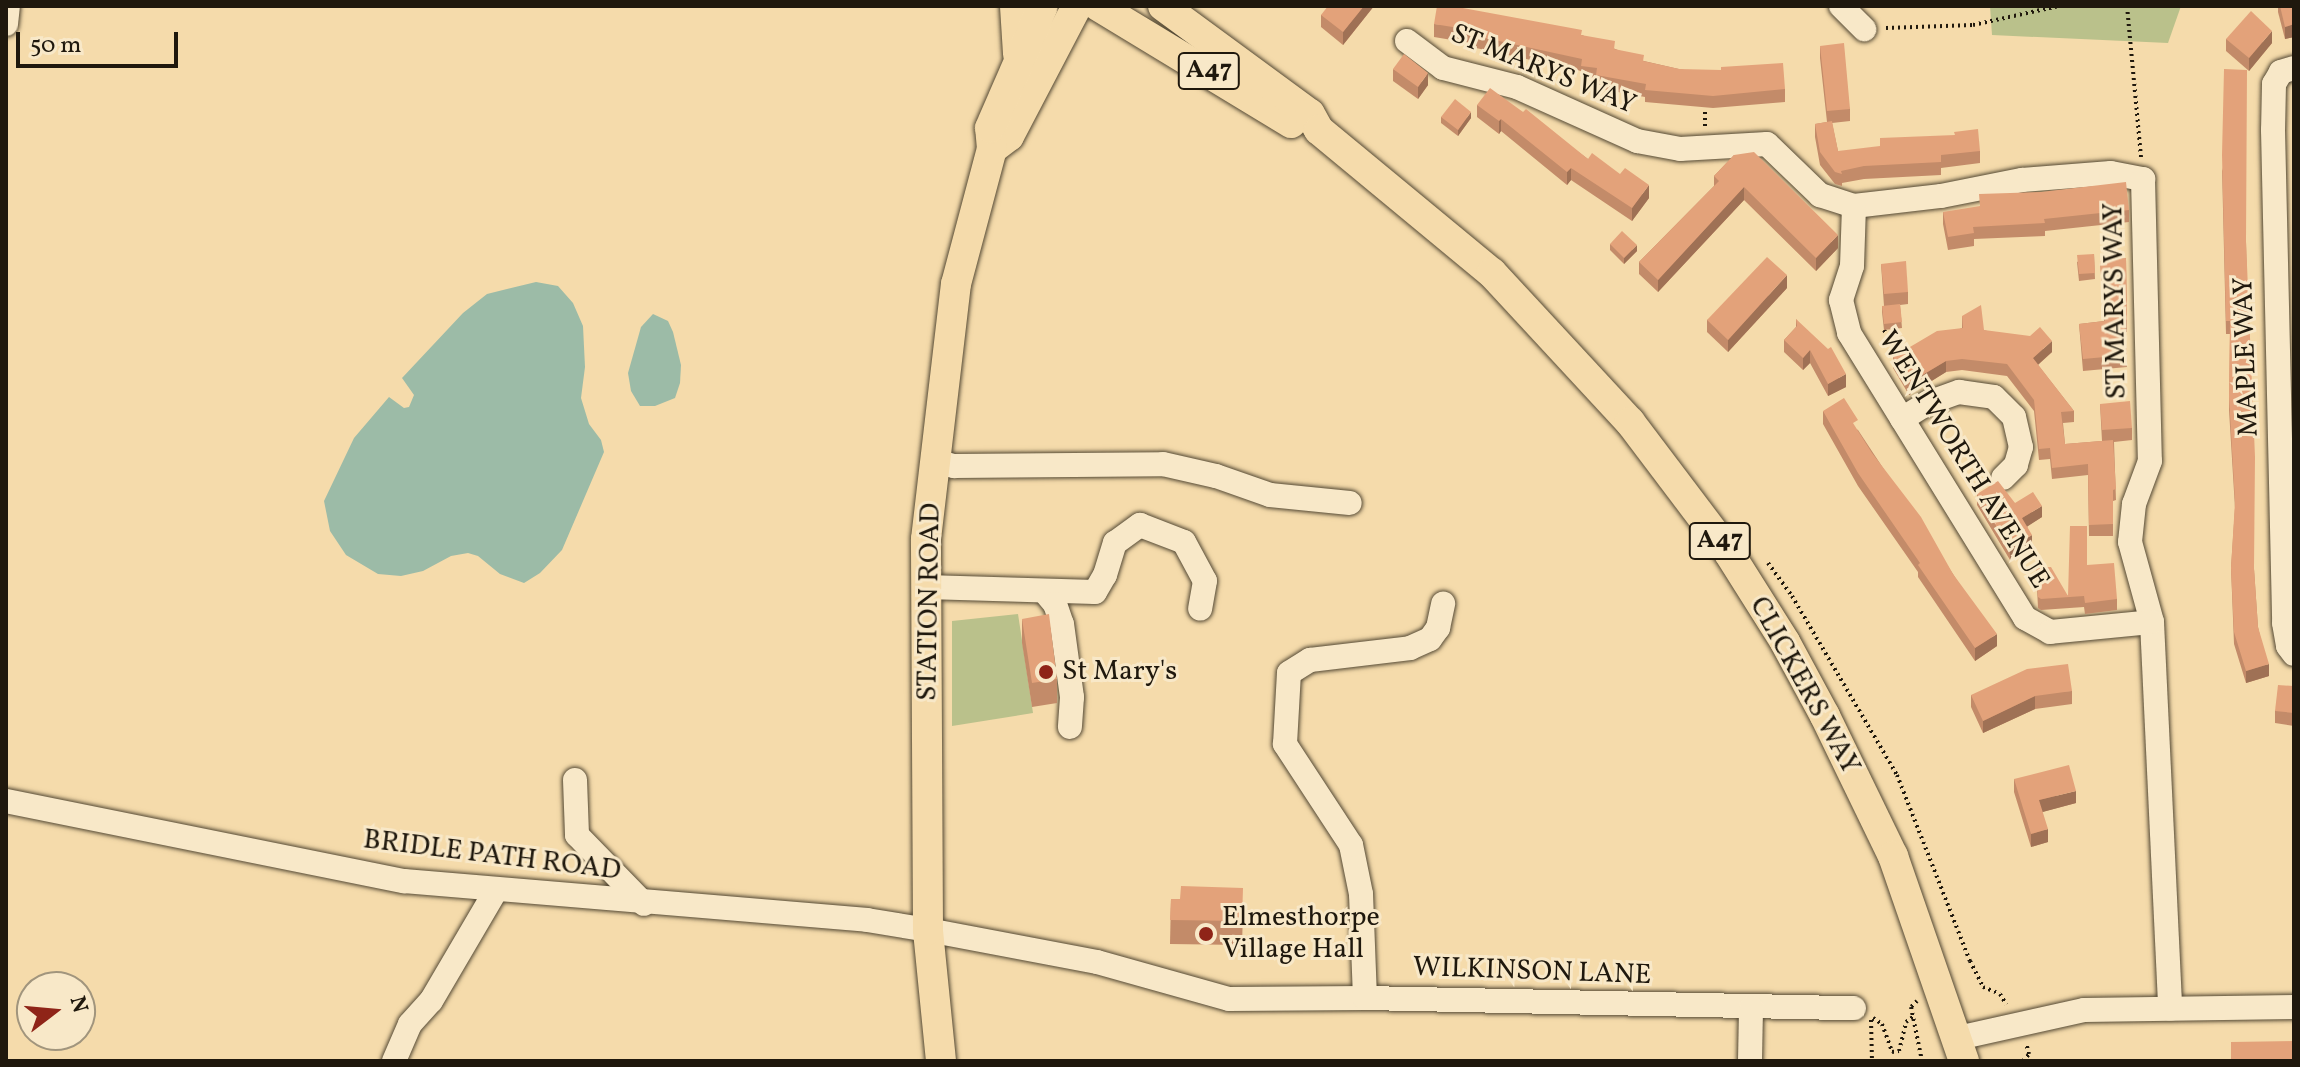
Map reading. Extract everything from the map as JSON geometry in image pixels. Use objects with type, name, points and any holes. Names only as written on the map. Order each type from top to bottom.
[{"type":"main road","points":[[1015,6],[1018,60]]},
{"type":"main road","name":"STATION ROAD","points":[[941,1061],[928,930],[926,539],[956,284],[992,149],[990,128],[1043,6]]},
{"type":"main road","name":"STATION ROAD","points":[[992,149],[1009,136],[1077,6]]},
{"type":"main road","name":"CLICKERS WAY","points":[[1098,6],[1189,58],[1303,131],[1319,130]]},
{"type":"main road","name":"CLICKERS WAY","points":[[1163,6],[1310,114],[1319,130],[1492,273],[1630,422],[1729,553],[1785,642],[1893,856],[1961,1050]]},
{"type":"street","points":[[6,24],[8,6]]},
{"type":"street","points":[[1841,6],[1864,29]]},
{"type":"street","name":"ST MARYS WAY","points":[[1407,41],[1443,68],[1517,87],[1637,141],[1680,149],[1767,144],[1820,195],[1854,206],[1941,196],[2022,180],[2111,173],[2143,179],[2150,461],[2134,504],[2130,542],[2152,622],[2170,1009]]},
{"type":"street","name":"MAPLE WAY","points":[[2294,68],[2281,72],[2274,84],[2273,143],[2284,623],[2288,646],[2294,654]]},
{"type":"street","name":"WENTWORTH AVENUE","points":[[1854,206],[1852,266],[1841,300],[1849,333],[2025,618],[2050,632],[2152,622]]},
{"type":"street","points":[[1902,419],[1928,403],[1959,392],[1994,397],[2014,417],[2021,447],[2016,465],[2003,478]]},
{"type":"street","points":[[936,461],[954,466],[1163,464],[1216,476],[1270,495],[1350,503]]},
{"type":"street","points":[[926,587],[1095,592],[1105,575],[1115,543],[1140,525],[1184,542],[1205,581],[1200,609]]},
{"type":"street","points":[[1044,591],[1055,604],[1062,624],[1072,697],[1070,727]]},
{"type":"street","points":[[1365,998],[1361,894],[1351,845],[1285,744],[1289,673],[1310,660],[1410,648],[1430,639],[1438,628],[1443,604]]},
{"type":"street","points":[[575,780],[577,835],[644,904]]},
{"type":"street","name":"BRIDLE PATH ROAD","points":[[6,801],[404,881],[644,904],[867,920],[928,930]]},
{"type":"street","points":[[394,1061],[410,1024],[431,1001],[496,890]]},
{"type":"street","name":"WILKINSON LANE","points":[[928,930],[1097,962],[1229,999],[1365,998],[1863,1013]]},
{"type":"street","points":[[1961,1050],[2084,1010],[2294,1007]]},
{"type":"street","points":[[1750,1061],[1751,1008]]},
{"type":"path","points":[[1864,29],[1973,25],[2059,6]]},
{"type":"path","points":[[2127,6],[2143,179]]},
{"type":"path","points":[[1884,330],[1903,362]]},
{"type":"path","points":[[1911,1007],[1922,1061]]},
{"type":"path","points":[[1863,1013],[1882,1024],[1892,1052],[1899,1051],[1906,1022],[1913,1017]]},
{"type":"path","points":[[1863,1013],[1872,1061]]},
{"type":"green space","points":[[1990,6],[2181,6],[2168,43],[1992,35]]},
{"type":"green space","points":[[1018,614],[1033,713],[952,726],[952,621]]},
{"type":"shaded area","points":[[536,282],[558,286],[573,303],[583,326],[585,367],[581,398],[589,424],[601,440],[604,452],[562,550],[540,573],[524,583],[500,574],[478,556],[468,553],[451,556],[423,571],[401,576],[378,574],[346,555],[330,531],[324,501],[354,438],[389,397],[404,408],[409,407],[414,395],[402,378],[463,313],[487,294]]},
{"type":"shaded area","points":[[653,314],[668,321],[673,332],[681,365],[680,383],[675,398],[655,406],[640,406],[631,391],[628,373],[641,327]]},
{"type":"building","points":[[1328,6],[1364,6],[1343,32],[1321,15]]},
{"type":"building","points":[[1437,6],[1452,6],[1582,30],[1581,35],[1615,41],[1614,49],[1644,55],[1643,61],[1679,69],[1721,70],[1721,67],[1783,63],[1785,89],[1713,96],[1645,90],[1646,84],[1596,75],[1597,68],[1581,66],[1582,59],[1476,36],[1477,31],[1434,24]]},
{"type":"building","points":[[2280,6],[2294,6],[2294,24],[2285,27]]},
{"type":"building","points":[[2251,11],[2272,31],[2249,58],[2226,39]]},
{"type":"building","points":[[1844,43],[1850,109],[1827,111],[1820,46]]},
{"type":"building","points":[[1404,54],[1428,73],[1418,87],[1393,69]]},
{"type":"building","points":[[2224,69],[2247,70],[2246,241],[2255,457],[2254,568],[2258,627],[2269,664],[2246,671],[2234,632],[2231,568],[2235,502],[2229,397],[2230,321],[2226,321],[2222,155]]},
{"type":"building","points":[[1490,88],[1523,112],[1526,109],[1588,159],[1592,153],[1620,174],[1625,168],[1649,185],[1632,208],[1571,168],[1567,172],[1501,119],[1499,121],[1477,105]]},
{"type":"building","points":[[1455,99],[1471,112],[1458,130],[1441,117]]},
{"type":"building","points":[[1832,121],[1838,151],[1880,146],[1880,138],[1955,135],[1954,132],[1978,129],[1980,151],[1941,155],[1941,162],[1864,166],[1841,171],[1842,174],[1835,172],[1820,152],[1815,124]]},
{"type":"building","points":[[1754,152],[1838,235],[1816,258],[1744,187],[1658,280],[1639,262],[1719,181],[1714,176],[1734,155]]},
{"type":"building","points":[[2126,182],[2129,210],[2044,219],[2045,223],[1973,227],[1974,233],[1948,237],[1943,212],[1980,206],[1979,194],[2041,192]]},
{"type":"building","points":[[1622,231],[1637,245],[1624,258],[1610,244]]},
{"type":"building","points":[[2094,254],[2095,273],[2079,274],[2077,255]]},
{"type":"building","points":[[1767,257],[1787,275],[1728,340],[1707,320]]},
{"type":"building","points":[[2126,258],[2127,320],[2124,320],[2127,355],[2083,359],[2079,324],[2105,321],[2100,261]]},
{"type":"building","points":[[1906,261],[1908,292],[1884,294],[1881,264]]},
{"type":"building","points":[[1900,304],[1902,322],[1884,324],[1882,306]]},
{"type":"building","points":[[1981,305],[1984,330],[2030,336],[2040,327],[2052,341],[2033,358],[2074,411],[2061,412],[2065,444],[2113,440],[2116,489],[2113,490],[2113,524],[2089,525],[2088,464],[2052,468],[2050,448],[2039,449],[2034,400],[2007,364],[1962,359],[1946,361],[1909,383],[1893,357],[1937,331],[1963,328],[1962,316]]},
{"type":"building","points":[[1796,319],[1828,349],[1831,347],[1846,374],[1828,384],[1810,350],[1803,358],[1784,340],[1797,326]]},
{"type":"building","points":[[1844,398],[1858,420],[1853,423],[1872,453],[1921,517],[1953,574],[1997,634],[1975,648],[1858,473],[1823,411]]},
{"type":"building","points":[[2130,401],[2132,428],[2102,430],[2100,404]]},
{"type":"building","points":[[1998,481],[2015,503],[2033,492],[2042,506],[2022,518],[2032,535],[2010,549],[1977,494]]},
{"type":"building","points":[[2070,526],[2087,526],[2087,565],[2114,563],[2117,599],[2085,603],[2084,596],[2038,597],[2036,568],[2051,567],[2068,596]]},
{"type":"building","points":[[1049,614],[1057,679],[1032,683],[1022,619]]},
{"type":"building","points":[[2068,664],[2072,691],[2035,696],[1983,721],[1971,695],[2027,669]]},
{"type":"building","points":[[2278,685],[2294,686],[2294,713],[2275,711]]},
{"type":"building","points":[[2069,765],[2076,791],[2039,800],[2048,829],[2031,834],[2014,779]]},
{"type":"building","points":[[1181,886],[1243,888],[1242,921],[1170,920],[1171,899],[1180,899]]},
{"type":"building","points":[[2294,1041],[2294,1061],[2231,1061],[2231,1042]]},
{"type":"place","name":"St Mary's","points":[[1046,672]]},
{"type":"place","name":"Elmesthorpe Village Hall","points":[[1206,934]]}]
